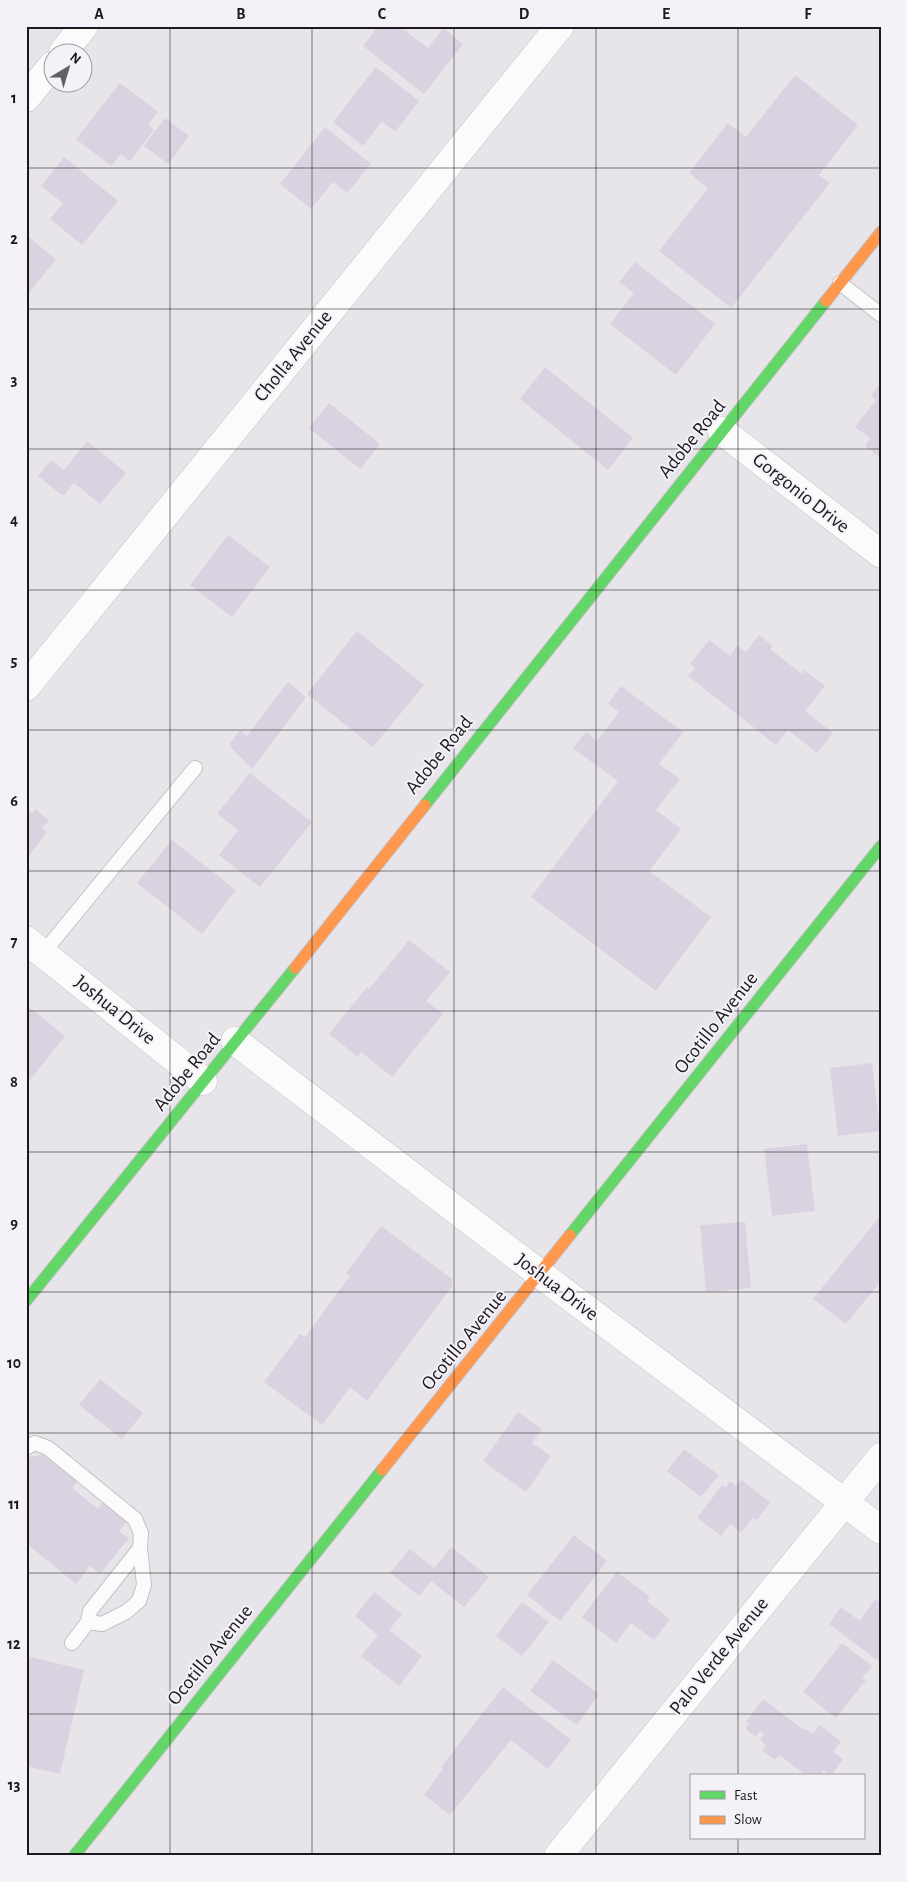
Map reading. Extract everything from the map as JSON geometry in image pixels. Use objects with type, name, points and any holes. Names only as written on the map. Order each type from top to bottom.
[{"type":"main road","name":"Adobe Road","points":[[26,1301],[204,1081],[881,232]]},
{"type":"main road","name":"Ocotillo Avenue","points":[[74,1856],[881,846]]},
{"type":"street","points":[[71,42],[84,26]]},
{"type":"street","name":"Cholla Avenue","points":[[26,687],[560,26]]},
{"type":"street","points":[[26,98],[42,78]]},
{"type":"street","name":"Gorgonio Drive","points":[[722,431],[881,554]]},
{"type":"street","name":"Joshua Drive","points":[[35,947],[204,1081]]},
{"type":"street","name":"Joshua Drive","points":[[235,1041],[540,1274],[881,1530]]},
{"type":"street","name":"Palo Verde Avenue","points":[[558,1856],[881,1457]]},
{"type":"lane","points":[[840,283],[881,315]]},
{"type":"lane","points":[[35,947],[195,768]]},
{"type":"lane","points":[[26,1448],[35,1444],[48,1448],[135,1519],[141,1533],[140,1548],[144,1584],[139,1601],[126,1612],[102,1624],[88,1622]]},
{"type":"lane","points":[[72,1643],[88,1622],[90,1611],[140,1548]]},
{"type":"building","points":[[378,26],[406,26],[403,29],[428,48],[443,28],[463,44],[424,94],[363,46]]},
{"type":"building","points":[[376,67],[419,101],[395,132],[382,121],[363,146],[333,122]]},
{"type":"building","points":[[795,75],[858,125],[819,175],[830,183],[731,308],[659,251],[708,188],[689,173],[728,123],[746,137]]},
{"type":"building","points":[[120,83],[158,112],[148,125],[154,130],[130,161],[121,154],[111,166],[76,139]]},
{"type":"building","points":[[165,118],[189,136],[168,164],[144,146]]},
{"type":"building","points":[[325,127],[371,164],[347,193],[333,182],[311,209],[280,184]]},
{"type":"building","points":[[64,157],[118,201],[82,245],[50,219],[63,203],[41,186]]},
{"type":"building","points":[[26,235],[56,259],[26,297]]},
{"type":"building","points":[[635,262],[715,324],[676,375],[610,324],[634,293],[619,282]]},
{"type":"building","points":[[545,367],[633,438],[608,470],[520,399]]},
{"type":"building","points":[[881,382],[881,458],[865,446],[870,438],[855,427],[876,400],[871,396]]},
{"type":"building","points":[[329,403],[380,444],[360,469],[309,428]]},
{"type":"building","points":[[87,441],[126,473],[100,504],[74,483],[63,496],[38,476],[51,460],[64,470]]},
{"type":"building","points":[[228,535],[270,567],[232,617],[190,585]]},
{"type":"building","points":[[357,631],[424,685],[373,747],[307,694]]},
{"type":"building","points":[[759,635],[773,646],[770,649],[802,674],[804,670],[825,686],[805,711],[833,733],[817,753],[788,730],[776,745],[688,676],[695,668],[690,664],[709,640],[730,656],[737,646],[746,652]]},
{"type":"building","points":[[288,682],[306,697],[252,769],[229,745],[240,730],[247,736]]},
{"type":"building","points":[[621,686],[683,732],[659,764],[680,779],[656,810],[681,829],[649,871],[711,917],[656,991],[531,897],[618,781],[573,748],[586,732],[597,741],[619,712],[608,704]]},
{"type":"building","points":[[250,773],[312,822],[260,887],[219,855],[238,830],[217,814]]},
{"type":"building","points":[[26,809],[32,813],[35,809],[49,820],[42,828],[47,832],[28,857],[26,856]]},
{"type":"building","points":[[172,840],[236,890],[202,934],[137,883]]},
{"type":"building","points":[[409,940],[450,972],[426,1001],[443,1014],[392,1077],[361,1052],[358,1057],[329,1034],[367,987],[369,989]]},
{"type":"building","points":[[28,1006],[65,1036],[26,1085],[26,1007]]},
{"type":"building","points":[[872,1063],[880,1131],[838,1136],[830,1068]]},
{"type":"building","points":[[807,1144],[815,1211],[772,1216],[764,1149]]},
{"type":"building","points":[[881,1215],[881,1281],[846,1324],[813,1299]]},
{"type":"building","points":[[745,1222],[751,1288],[706,1292],[700,1225]]},
{"type":"building","points":[[381,1226],[452,1279],[452,1286],[367,1401],[350,1387],[322,1425],[264,1382],[300,1334],[305,1337],[350,1276],[346,1273]]},
{"type":"building","points":[[100,1379],[143,1413],[122,1439],[79,1405]]},
{"type":"building","points":[[518,1412],[542,1429],[532,1443],[551,1456],[526,1492],[483,1461]]},
{"type":"building","points":[[684,1449],[719,1475],[701,1497],[667,1471]]},
{"type":"building","points":[[46,1454],[79,1480],[72,1488],[98,1509],[104,1501],[128,1520],[119,1531],[129,1538],[100,1574],[90,1566],[76,1584],[26,1543],[26,1460],[29,1457]]},
{"type":"building","points":[[741,1480],[770,1502],[757,1520],[753,1518],[741,1533],[730,1524],[721,1536],[697,1518],[722,1485],[726,1487],[730,1481],[736,1486]]},
{"type":"building","points":[[574,1535],[607,1561],[560,1621],[527,1595]]},
{"type":"building","points":[[451,1547],[489,1577],[464,1607],[431,1581],[419,1596],[390,1573],[410,1549],[434,1568]]},
{"type":"building","points":[[617,1572],[650,1597],[647,1601],[670,1619],[654,1640],[631,1623],[616,1643],[582,1617]]},
{"type":"building","points":[[374,1592],[402,1614],[389,1630],[422,1656],[399,1686],[361,1656],[378,1635],[355,1616]]},
{"type":"building","points":[[875,1599],[881,1603],[881,1663],[829,1624],[841,1607],[860,1621]]},
{"type":"building","points":[[522,1602],[549,1622],[522,1656],[496,1636]]},
{"type":"building","points":[[842,1643],[872,1666],[862,1678],[866,1680],[836,1718],[803,1692]]},
{"type":"building","points":[[26,1656],[84,1670],[60,1774],[26,1766]]},
{"type":"building","points":[[553,1660],[599,1694],[577,1725],[530,1691]]},
{"type":"building","points":[[503,1687],[571,1740],[548,1769],[511,1740],[450,1815],[424,1795],[443,1769],[441,1767]]},
{"type":"building","points":[[763,1699],[804,1730],[806,1729],[813,1734],[820,1725],[841,1742],[833,1752],[843,1759],[832,1774],[828,1774],[823,1770],[820,1774],[804,1774],[779,1755],[775,1760],[762,1750],[766,1745],[760,1740],[764,1734],[760,1731],[756,1737],[746,1729],[749,1723],[746,1722]]},
{"type":"traffic: fast","points":[[425,805],[826,301]]},
{"type":"traffic: fast","points":[[570,1235],[881,846]]},
{"type":"traffic: fast","points":[[26,1301],[295,968]]},
{"type":"traffic: fast","points":[[74,1856],[382,1470]]},
{"type":"traffic: slow","points":[[826,301],[881,232]]},
{"type":"traffic: slow","points":[[295,968],[425,805]]},
{"type":"traffic: slow","points":[[382,1470],[570,1235]]}]
